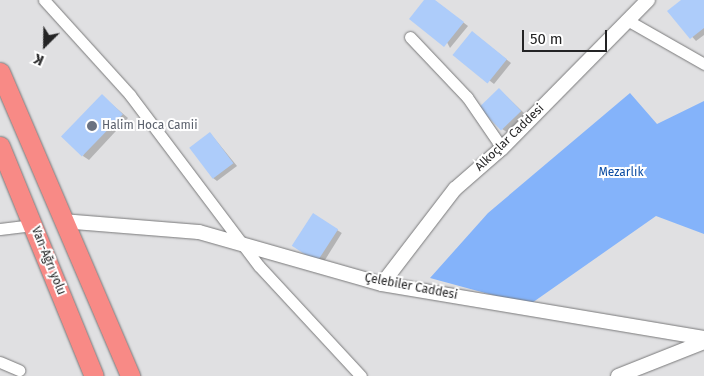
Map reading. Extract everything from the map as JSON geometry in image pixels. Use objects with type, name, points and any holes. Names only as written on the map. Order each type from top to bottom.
[{"type":"highway","points":[[0,72],[62,221],[130,376]]},
{"type":"highway","name":"Van-Ağrı yolu","points":[[0,146],[94,376]]},
{"type":"street","points":[[44,0],[130,95],[258,266],[361,376]]},
{"type":"street","name":"Alkoçlar Caddesi","points":[[382,284],[455,189],[502,148],[648,0]]},
{"type":"street","points":[[628,20],[704,64]]},
{"type":"street","points":[[410,37],[467,97],[502,148]]},
{"type":"street","name":"Çelebiler Caddesi","points":[[62,221],[182,230],[241,242],[382,284],[704,340]]},
{"type":"street","points":[[0,229],[33,225]]},
{"type":"street","points":[[618,376],[704,340]]},
{"type":"street","points":[[0,362],[20,370]]},
{"type":"green space","name":"Mezarlık","points":[[630,93],[657,124],[704,101],[704,234],[656,216],[529,305],[430,278],[488,213]]},
{"type":"building","points":[[424,0],[435,0],[464,22],[444,47],[409,19]]},
{"type":"building","points":[[681,0],[704,0],[704,28],[690,39],[667,11]]},
{"type":"building","points":[[472,31],[507,59],[487,83],[452,55]]},
{"type":"building","points":[[499,88],[521,111],[501,130],[479,107]]},
{"type":"building","name":"Halim Hoca Camii","points":[[102,94],[123,114],[82,157],[61,136]]},
{"type":"building","points":[[210,132],[233,163],[213,179],[189,148]]},
{"type":"building","points":[[313,213],[338,229],[317,262],[292,246]]},
{"type":"place","name":"Halim Hoca Camii","points":[[92,126]]}]
